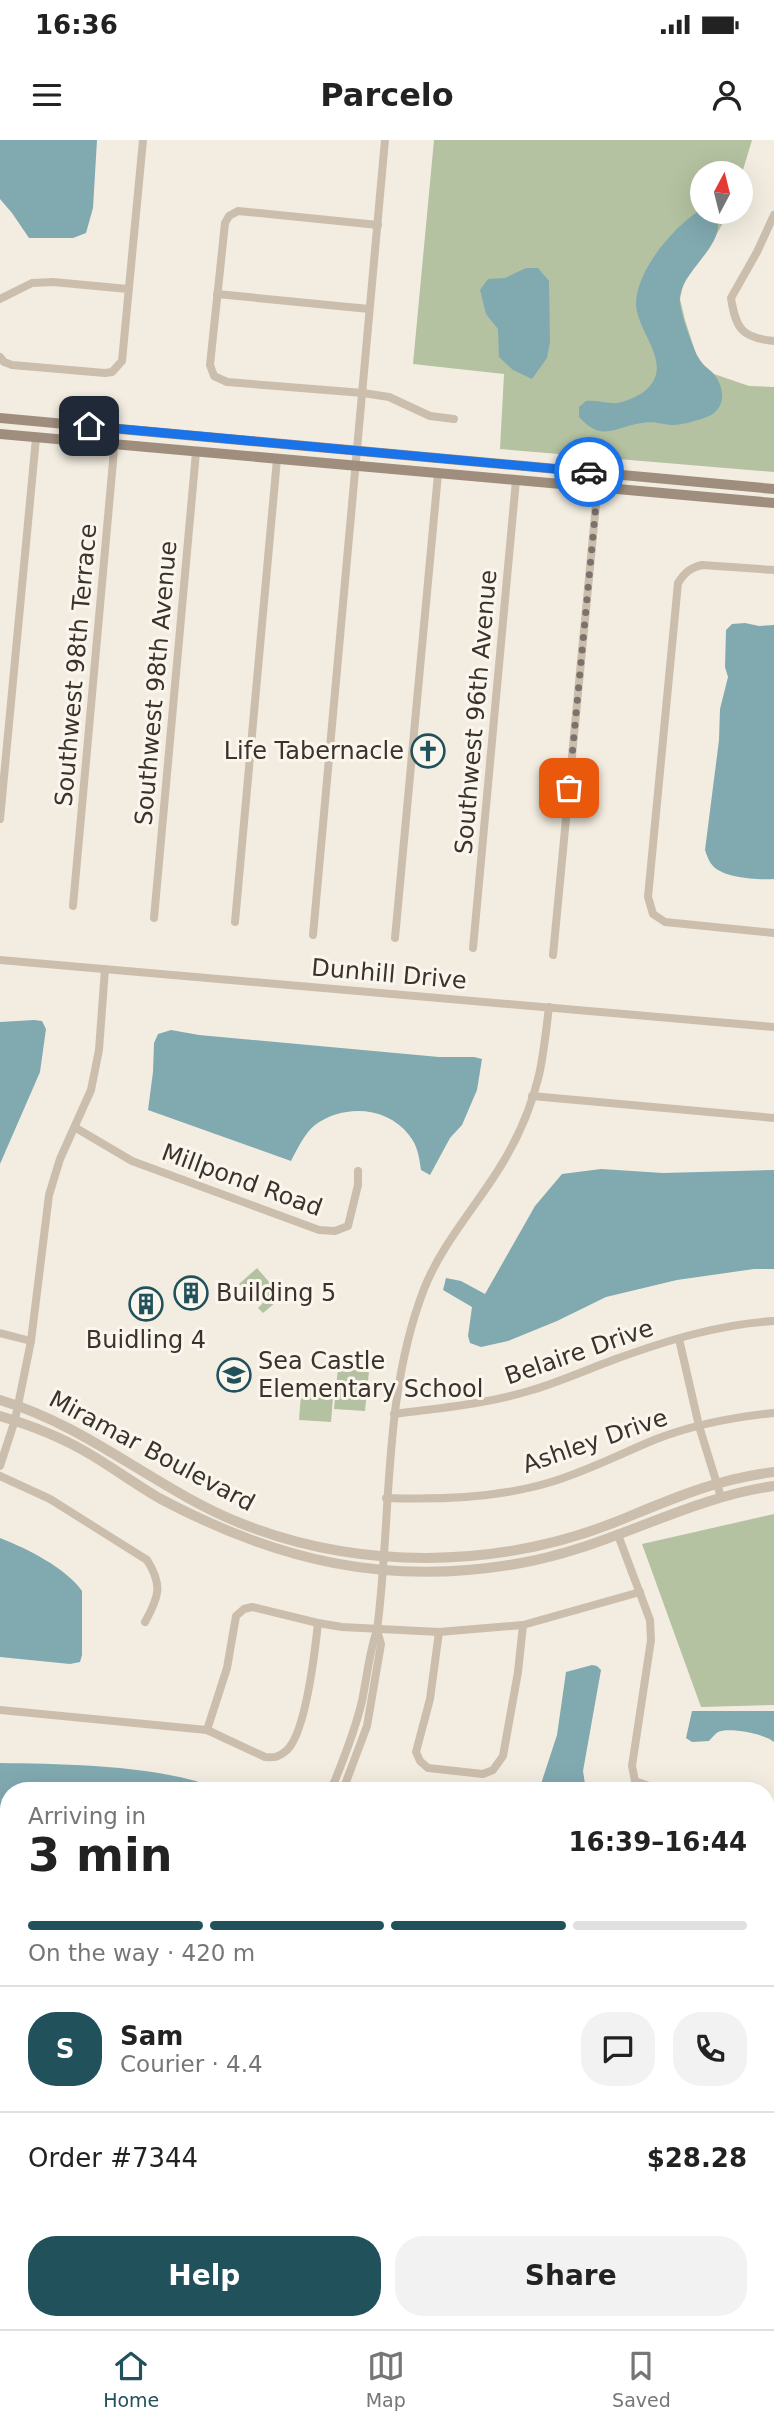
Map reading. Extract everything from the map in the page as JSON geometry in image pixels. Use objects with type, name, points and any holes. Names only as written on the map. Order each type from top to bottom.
[{"type":"main road","points":[[0,418],[774,489]]},
{"type":"main road","points":[[0,434],[774,503]]},
{"type":"street","points":[[0,357],[12,365],[105,373],[112,372],[122,361],[143,140]]},
{"type":"street","points":[[313,935],[385,140]]},
{"type":"street","points":[[378,225],[238,211],[229,216],[225,223],[210,365],[214,376],[227,382],[388,397],[430,416],[454,419]]},
{"type":"street","points":[[774,215],[731,298],[743,332],[750,337],[774,341]]},
{"type":"street","points":[[0,299],[24,285],[43,282],[128,289]]},
{"type":"street","points":[[217,294],[369,309]]},
{"type":"street","name":"Southwest 98th Terrace","points":[[73,906],[117,428]]},
{"type":"street","points":[[0,819],[36,438]]},
{"type":"street","name":"Southwest 98th Avenue","points":[[154,918],[196,453]]},
{"type":"street","points":[[235,922],[276,459]]},
{"type":"street","points":[[553,956],[599,473]]},
{"type":"street","points":[[395,938],[438,474]]},
{"type":"street","name":"Southwest 96th Avenue","points":[[473,948],[516,480]]},
{"type":"street","points":[[774,570],[702,565],[684,573],[678,583],[648,897],[653,914],[665,922],[774,933]]},
{"type":"street","name":"Dunhill Drive","points":[[0,960],[774,1027]]},
{"type":"street","points":[[0,1466],[15,1420],[31,1341],[49,1195],[60,1159],[92,1090],[99,1050],[105,969]]},
{"type":"street","points":[[334,1782],[362,1702],[377,1630],[386,1498],[402,1360],[425,1287],[450,1240],[509,1152],[539,1076],[549,1007]]},
{"type":"street","points":[[532,1096],[774,1118]]},
{"type":"street","name":"Millpond Road","points":[[76,1128],[132,1161],[319,1230],[335,1231],[348,1226],[358,1185],[358,1171]]},
{"type":"street","name":"Belaire Drive","points":[[394,1414],[477,1404],[534,1390],[615,1359],[720,1327],[774,1321]]},
{"type":"street","points":[[0,1333],[31,1341]]},
{"type":"street","points":[[679,1339],[699,1426],[721,1497]]},
{"type":"street","name":"Miramar Boulevard","points":[[0,1400],[94,1441],[175,1492],[241,1523],[307,1544],[383,1556],[440,1558],[519,1549],[613,1523],[717,1482],[774,1472]]},
{"type":"street","name":"Ashley Drive","points":[[386,1498],[434,1499],[548,1483],[605,1463],[656,1439],[699,1426],[774,1412]]},
{"type":"street","name":"Miramar Boulevard","points":[[0,1416],[63,1440],[156,1496],[242,1538],[333,1565],[382,1571],[428,1573],[487,1569],[552,1556],[721,1497],[774,1486]]},
{"type":"street","points":[[0,1476],[50,1499],[147,1560],[155,1573],[158,1587],[156,1601],[145,1622]]},
{"type":"street","points":[[618,1535],[650,1620],[651,1640],[632,1766],[635,1781],[638,1782]]},
{"type":"street","points":[[207,1730],[227,1668],[236,1616],[244,1609],[252,1607],[318,1623],[377,1630],[439,1632],[523,1625],[640,1592]]},
{"type":"street","points":[[0,1710],[207,1730],[265,1757],[276,1758],[288,1751],[304,1706],[318,1623]]},
{"type":"street","points":[[439,1632],[430,1699],[416,1752],[420,1761],[428,1768],[483,1774],[493,1770],[503,1756],[519,1672],[523,1625]]},
{"type":"street","points":[[346,1782],[367,1726],[381,1644],[377,1630]]},
{"type":"green space","points":[[434,140],[752,140],[746,161],[690,161],[690,224],[722,224],[684,281],[680,299],[696,354],[703,365],[714,374],[749,386],[774,387],[774,472],[500,449],[504,374],[413,364]]},
{"type":"green space","points":[[257,1268],[282,1297],[263,1313],[258,1308],[263,1303],[253,1291],[248,1295],[239,1284]]},
{"type":"green space","points":[[338,1368],[369,1371],[365,1411],[334,1409]]},
{"type":"green space","points":[[302,1382],[334,1384],[331,1422],[299,1420]]},
{"type":"green space","points":[[774,1514],[774,1705],[701,1707],[642,1544]]},
{"type":"water","points":[[0,140],[97,140],[93,208],[86,233],[73,238],[29,238],[0,199]]},
{"type":"water","points":[[690,217],[690,224],[718,224],[712,244],[684,285],[680,302],[698,357],[720,385],[720,405],[711,415],[680,424],[648,422],[606,431],[593,429],[579,417],[579,407],[586,401],[626,401],[647,389],[654,379],[656,358],[638,315],[638,291],[650,263]]},
{"type":"water","points":[[526,268],[538,268],[549,281],[550,342],[547,358],[532,379],[513,370],[499,357],[498,329],[486,314],[480,290],[488,279],[505,278]]},
{"type":"water","points":[[732,624],[774,625],[774,879],[725,873],[712,864],[705,850],[719,740],[720,709],[728,677],[725,667],[726,630]]},
{"type":"water","points":[[42,1021],[46,1029],[40,1072],[0,1164],[0,1022]]},
{"type":"water","points":[[171,1030],[199,1035],[482,1059],[477,1090],[462,1125],[450,1138],[430,1175],[421,1170],[416,1147],[400,1125],[389,1118],[364,1111],[338,1114],[315,1125],[291,1161],[148,1110],[154,1043],[158,1034]]},
{"type":"water","points":[[601,1169],[663,1173],[774,1170],[774,1269],[754,1269],[677,1280],[606,1297],[508,1341],[481,1347],[470,1343],[468,1336],[472,1307],[443,1290],[446,1278],[461,1281],[485,1294],[535,1206],[562,1174]]},
{"type":"water","points":[[0,1538],[56,1567],[82,1591],[80,1662],[70,1664],[0,1657]]},
{"type":"water","points":[[592,1665],[601,1670],[583,1771],[585,1782],[542,1782],[557,1735],[566,1672]]},
{"type":"water","points":[[692,1711],[774,1711],[774,1742],[755,1734],[730,1730],[718,1732],[709,1741],[692,1742],[686,1738]]},
{"type":"water","points":[[0,1763],[83,1765],[172,1775],[198,1782],[0,1782]]},
{"type":"way so far","points":[[569,788],[599,473],[589,472]]},
{"type":"place","name":"Life Tabernacle","points":[[428,751]]},
{"type":"place","name":"Building 5","points":[[191,1293]]},
{"type":"place","name":"Buidling 4","points":[[146,1304]]},
{"type":"place","name":"Sea Castle Elementary School","points":[[234,1375]]},
{"type":"route","points":[[89,426],[589,472]]}]
